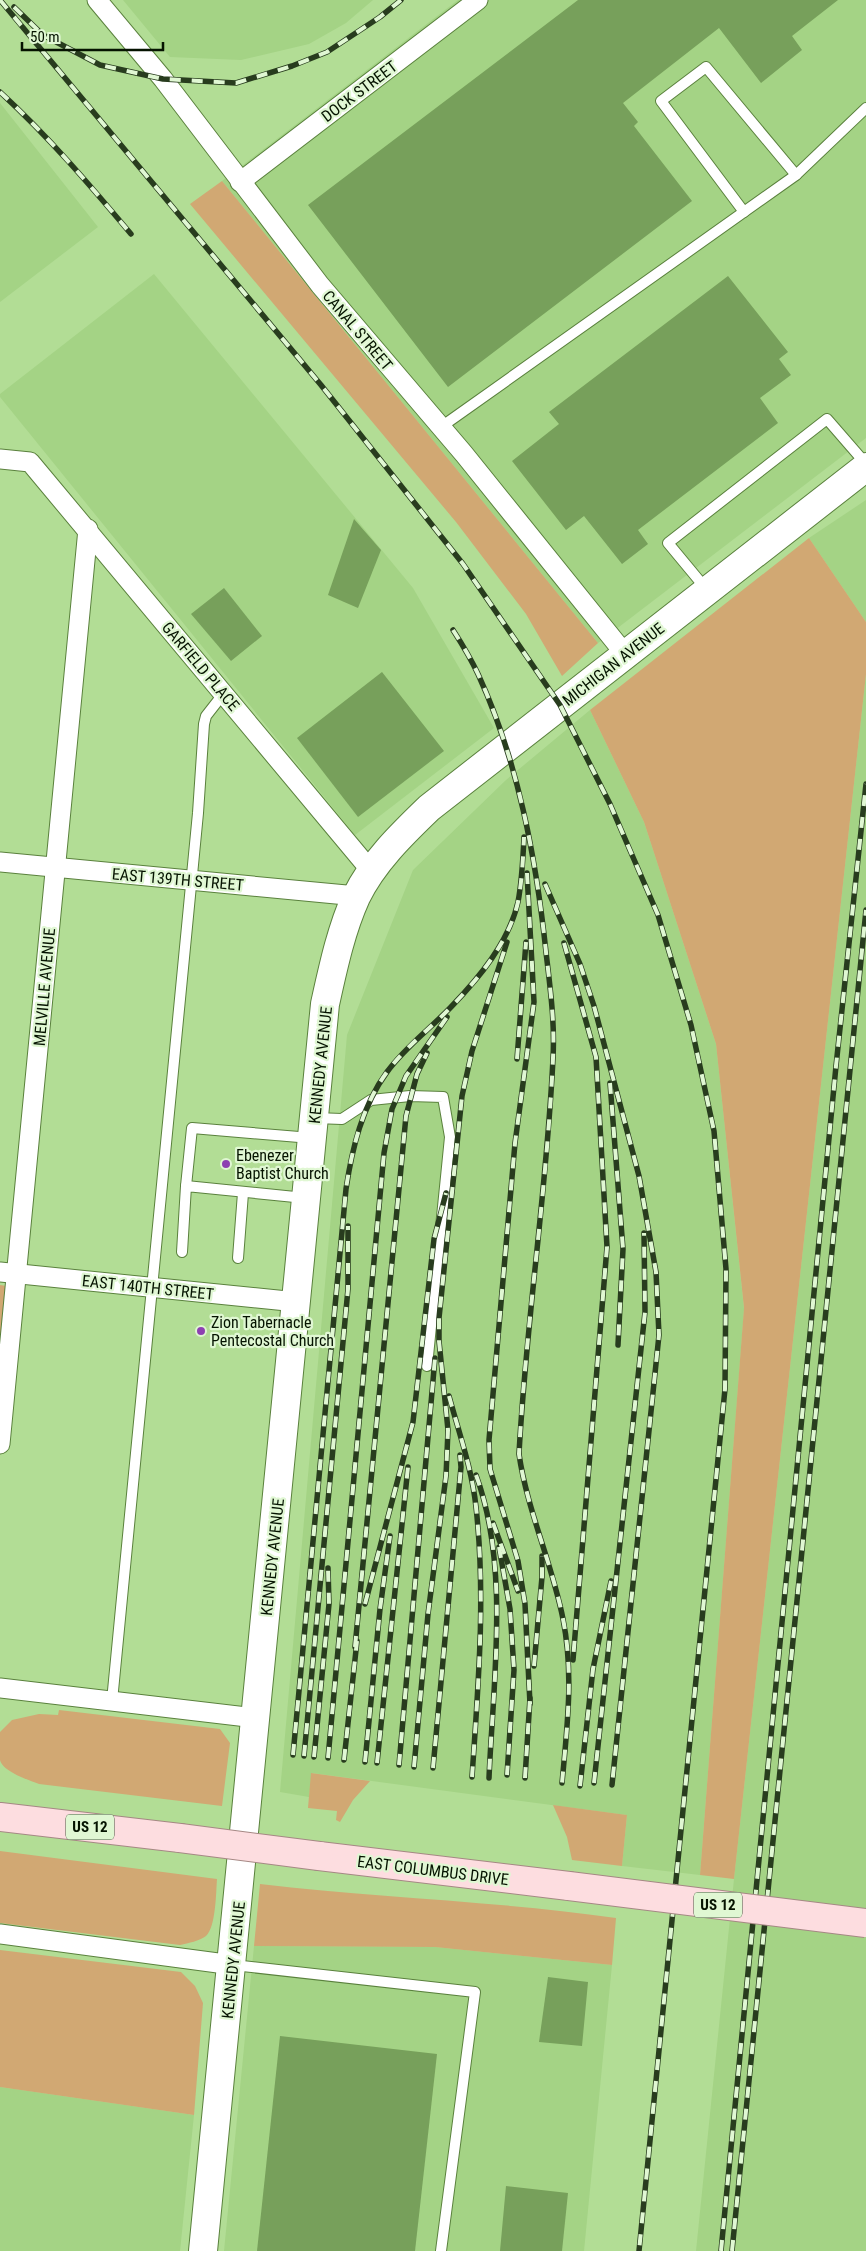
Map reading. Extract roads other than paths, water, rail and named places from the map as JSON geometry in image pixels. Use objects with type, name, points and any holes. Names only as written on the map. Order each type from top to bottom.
[{"type":"main road","name":"MICHIGAN AVENUE","points":[[372,872],[392,844],[429,808],[866,466]]},
{"type":"main road","name":"KENNEDY AVENUE","points":[[203,2251],[325,1004],[344,930],[357,896],[372,872]]},
{"type":"main road","name":"EAST COLUMBUS DRIVE","points":[[0,1817],[866,1923]]},
{"type":"street","name":"CANAL STREET","points":[[97,0],[163,79],[320,285],[441,427],[626,654]]},
{"type":"street","name":"DOCK STREET","points":[[240,182],[478,0]]},
{"type":"street","name":"GARFIELD PLACE","points":[[0,459],[30,462],[88,529],[372,872]]},
{"type":"street","name":"MELVILLE AVENUE","points":[[0,1444],[9,1273],[55,867],[88,529]]},
{"type":"street","name":"EAST 139TH STREET","points":[[0,862],[357,896]]},
{"type":"street","name":"EAST 140TH STREET","points":[[9,1273],[296,1302]]},
{"type":"street","points":[[0,1688],[256,1718]]},
{"type":"street","points":[[0,1934],[232,1965]]},
{"type":"lane","points":[[744,212],[661,101],[706,67],[796,175]]},
{"type":"lane","points":[[441,427],[796,175],[866,108]]},
{"type":"lane","points":[[707,590],[668,543],[826,419],[866,466]]},
{"type":"lane","points":[[112,1701],[192,880],[204,724],[206,716],[224,693]]},
{"type":"lane","points":[[182,1252],[192,1128],[313,1128],[342,1119],[371,1100],[410,1096],[443,1097],[450,1137],[427,1366]]},
{"type":"lane","points":[[186,1186],[306,1198]]},
{"type":"lane","points":[[238,1258],[243,1193]]},
{"type":"lane","points":[[232,1965],[475,1992],[441,2251]]},
{"type":"railway","points":[[0,0],[321,385],[463,564],[560,705],[610,804],[658,915],[691,1025],[714,1131],[726,1269],[725,1389],[639,2251]]},
{"type":"railway","points":[[14,7],[43,35],[100,65],[163,79],[236,83],[292,66],[327,52],[380,17],[401,0]]},
{"type":"railway","points":[[0,92],[51,143],[131,234]]},
{"type":"railway","points":[[453,630],[475,668],[492,707],[514,775],[531,846],[537,881],[552,1005],[553,1045],[550,1107],[526,1355],[519,1454],[528,1496],[553,1577],[566,1640],[569,1681],[562,1783]]},
{"type":"railway","points":[[721,2251],[836,1066],[866,784]]},
{"type":"railway","points":[[293,1755],[346,1189],[355,1143],[371,1099],[387,1072],[402,1054],[462,996],[492,959],[508,931],[518,902],[524,837]]},
{"type":"railway","points":[[527,873],[534,1002],[515,1143],[489,1440],[490,1469],[518,1561],[525,1604],[530,1704]]},
{"type":"railway","points":[[545,884],[580,964],[594,1006],[639,1176],[656,1272],[659,1335],[612,1785]]},
{"type":"railway","points":[[732,2251],[866,910]]},
{"type":"railway","points":[[414,1767],[428,1614],[446,1476],[448,1430],[439,1341],[439,1318],[462,1096],[472,1051],[507,942]]},
{"type":"railway","points":[[517,1059],[526,942]]},
{"type":"railway","points":[[564,943],[596,1057],[607,1247],[573,1660]]},
{"type":"railway","points":[[328,1758],[384,1153],[392,1109],[406,1076],[447,1017]]},
{"type":"railway","points":[[355,1647],[406,1116],[417,1074],[427,1053]]},
{"type":"railway","points":[[610,1083],[623,1249],[618,1345]]},
{"type":"railway","points":[[365,1604],[413,1422],[434,1239],[446,1193]]},
{"type":"railway","points":[[304,1756],[348,1289],[348,1226]]},
{"type":"railway","points":[[594,1783],[645,1312],[644,1233]]},
{"type":"railway","points":[[399,1765],[435,1358]]},
{"type":"railway","points":[[449,1396],[472,1479],[479,1541],[481,1609],[472,1777]]},
{"type":"railway","points":[[433,1768],[461,1467],[460,1455]]},
{"type":"railway","points":[[377,1763],[408,1467]]},
{"type":"railway","points":[[476,1475],[486,1510],[493,1548],[496,1586],[496,1664],[489,1778]]},
{"type":"railway","points":[[493,1523],[518,1591]]},
{"type":"railway","points":[[365,1762],[380,1609],[390,1536]]},
{"type":"railway","points":[[499,1547],[510,1609],[514,1670],[507,1775]]},
{"type":"railway","points":[[534,1666],[542,1577],[542,1556]]},
{"type":"railway","points":[[314,1757],[329,1604],[328,1568]]},
{"type":"railway","points":[[580,1786],[593,1669],[611,1581]]},
{"type":"railway","points":[[344,1760],[357,1641]]},
{"type":"railway","points":[[525,1778],[530,1698]]},
{"type":"place","name":"Ebenezer Baptist Church","points":[[226,1164]]},
{"type":"place","name":"Zion Tabernacle Pentecostal Church","points":[[201,1331]]}]
